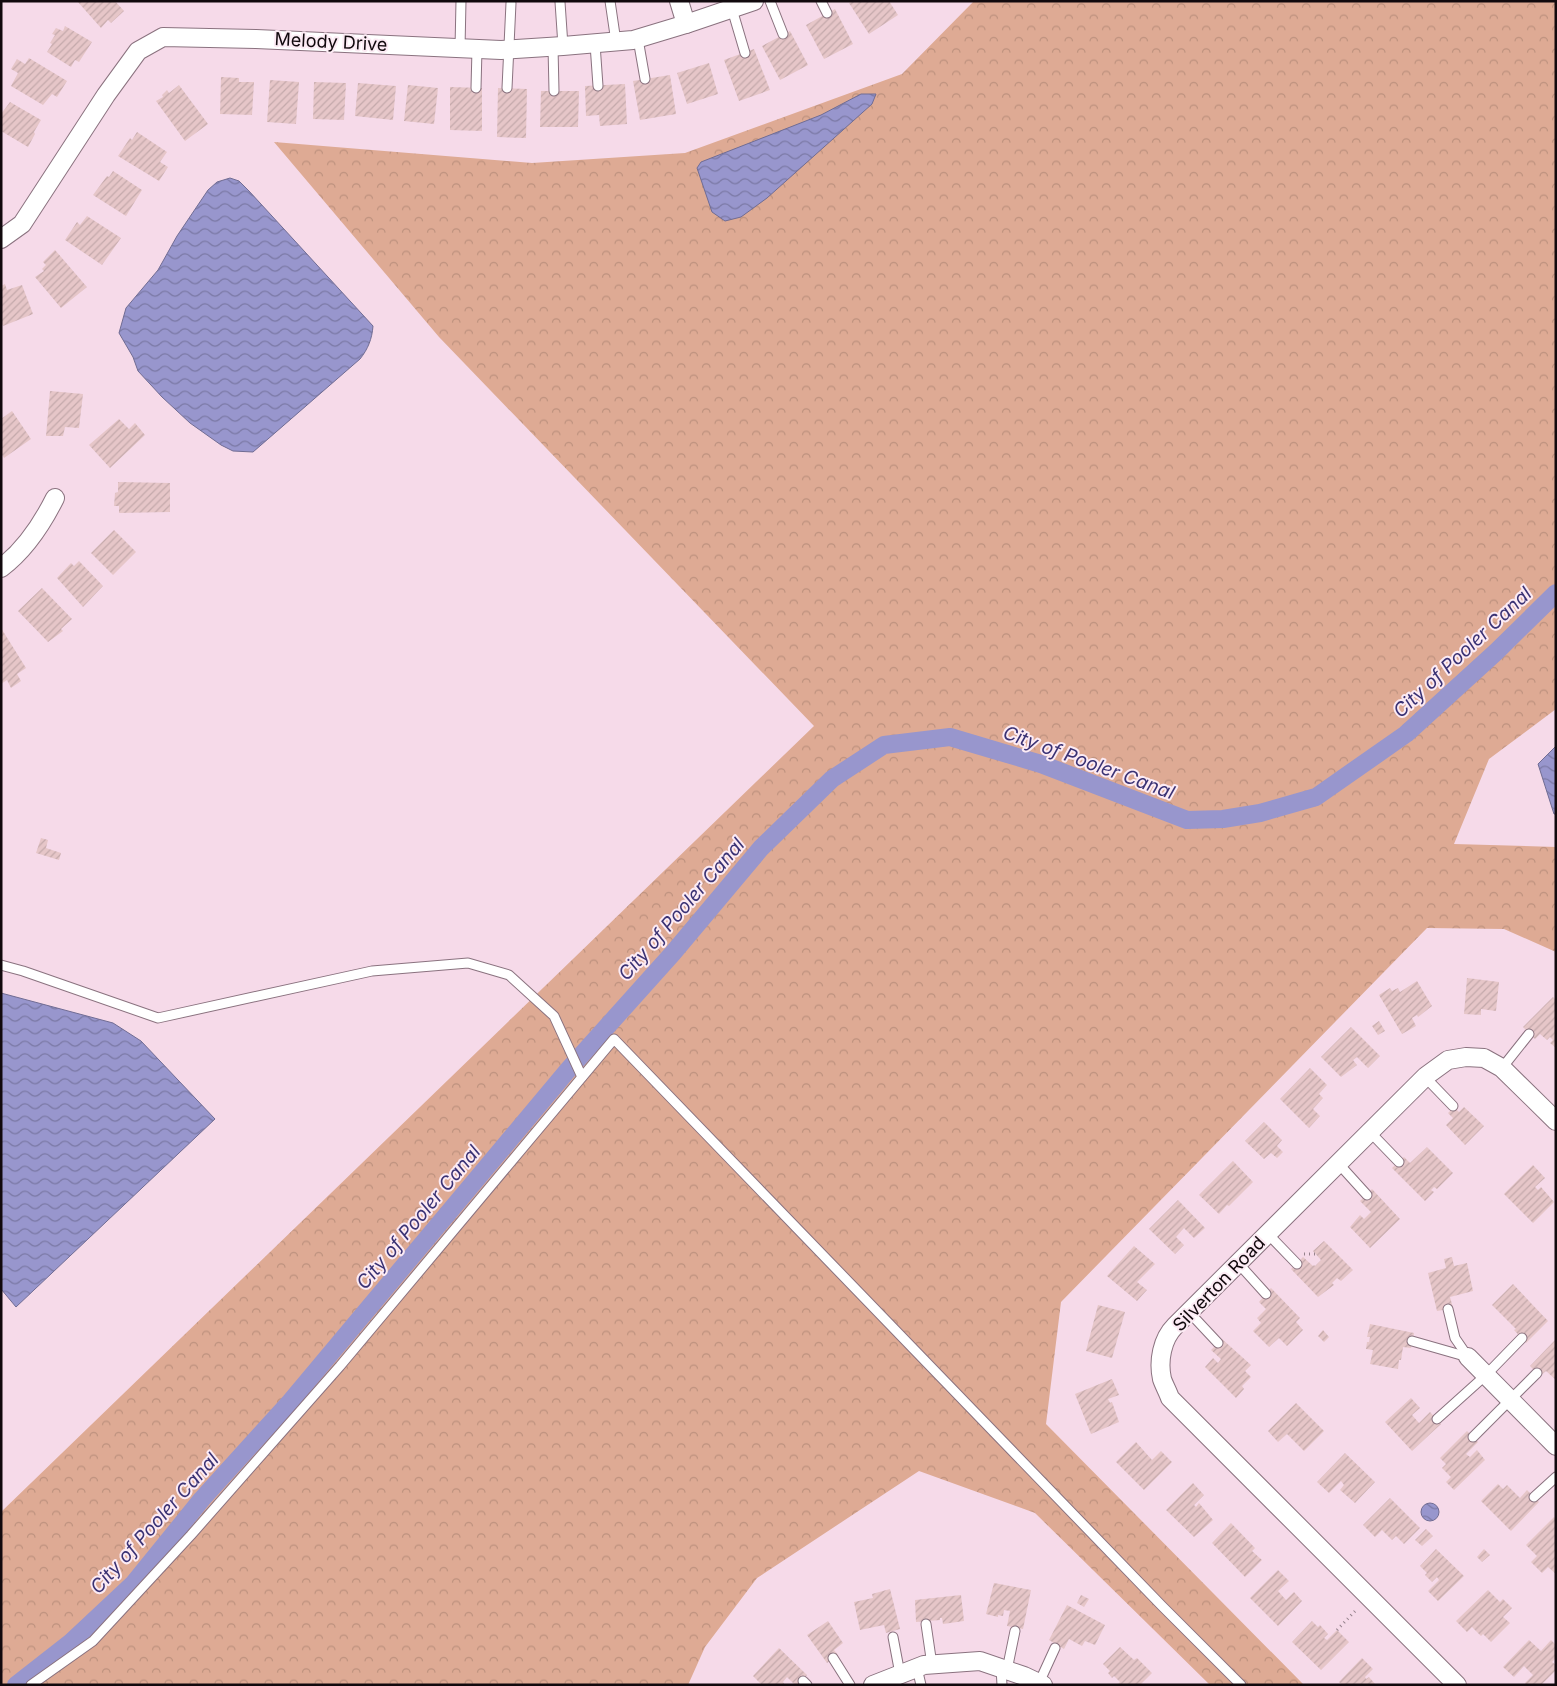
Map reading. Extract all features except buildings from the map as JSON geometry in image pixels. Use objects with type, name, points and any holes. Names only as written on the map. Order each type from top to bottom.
[{"type":"street","points":[[679,1],[686,24]]},
{"type":"street","name":"Melody Drive","points":[[1,239],[22,224],[106,95],[138,51],[163,37],[468,48],[558,47],[638,39],[744,4]]},
{"type":"street","points":[[1,568],[11,561],[42,523],[55,498]]},
{"type":"street","name":"Silverton Road","points":[[1457,1685],[1170,1398],[1162,1380],[1163,1346],[1172,1330],[1189,1312],[1425,1077],[1448,1060],[1466,1057],[1484,1058],[1502,1068],[1556,1121]]},
{"type":"street","points":[[1468,1357],[1556,1446]]},
{"type":"street","points":[[873,1685],[900,1674],[923,1672],[980,1661],[1004,1674],[1024,1676],[1041,1684]]},
{"type":"lane","points":[[461,1],[476,88]]},
{"type":"lane","points":[[610,1],[616,42]]},
{"type":"lane","points":[[770,1],[784,34]]},
{"type":"lane","points":[[821,1],[827,13]]},
{"type":"lane","points":[[554,91],[560,2]]},
{"type":"lane","points":[[506,88],[511,3]]},
{"type":"lane","points":[[744,4],[745,53]]},
{"type":"lane","points":[[638,39],[645,79]]},
{"type":"lane","points":[[595,44],[598,86]]},
{"type":"lane","points":[[1,965],[24,971],[158,1018],[372,972],[468,964],[509,975],[554,1016],[582,1076]]},
{"type":"lane","points":[[1502,1068],[1529,1034]]},
{"type":"lane","points":[[30,1685],[93,1641],[191,1535],[340,1366],[614,1039],[1162,1606],[1241,1685]]},
{"type":"lane","points":[[1425,1077],[1453,1106]]},
{"type":"lane","points":[[1370,1132],[1399,1162]]},
{"type":"lane","points":[[1338,1163],[1367,1194]]},
{"type":"lane","points":[[1268,1234],[1297,1264]]},
{"type":"lane","points":[[1238,1263],[1266,1294]]},
{"type":"lane","points":[[1448,1309],[1455,1338],[1468,1357]]},
{"type":"lane","points":[[1189,1312],[1218,1343]]},
{"type":"lane","points":[[1437,1419],[1486,1375],[1522,1338]]},
{"type":"lane","points":[[1412,1341],[1468,1357]]},
{"type":"lane","points":[[1473,1436],[1537,1373]]},
{"type":"lane","points":[[1534,1497],[1556,1477]]},
{"type":"lane","points":[[923,1672],[926,1624]]},
{"type":"lane","points":[[1004,1674],[1015,1631]]},
{"type":"lane","points":[[892,1637],[900,1674]]},
{"type":"lane","points":[[1041,1684],[1056,1648]]},
{"type":"lane","points":[[833,1658],[850,1685]]},
{"type":"path","points":[[1337,1630],[1369,1597]]},
{"type":"green space","points":[[974,1],[1556,1],[1556,709],[1489,759],[1454,844],[1556,847],[1556,952],[1504,929],[1427,928],[1061,1302],[1046,1424],[1304,1685],[1210,1685],[1035,1513],[919,1471],[757,1578],[705,1647],[688,1685],[1,1685],[1,1512],[814,726],[439,337],[274,142],[532,163],[685,153],[902,74]]},
{"type":"water","points":[[861,94],[876,94],[872,104],[767,198],[741,217],[725,221],[712,212],[697,168],[701,162],[821,115]]},
{"type":"water","points":[[230,178],[239,181],[249,191],[373,326],[369,344],[360,359],[253,452],[233,451],[221,445],[190,423],[138,371],[133,357],[119,333],[126,308],[158,270],[177,236],[208,190],[217,182]]},
{"type":"water","points":[[1556,746],[1556,814],[1554,814],[1538,764]]},
{"type":"water","points":[[1,993],[113,1023],[141,1041],[215,1119],[16,1307],[1,1289]]},
{"type":"water","points":[[1430,1503],[1436,1506],[1439,1512],[1436,1518],[1430,1521],[1424,1518],[1421,1512],[1424,1506]]},
{"type":"waterway","name":"City of Pooler Canal","points":[[16,1685],[71,1642],[134,1583],[202,1499],[290,1402],[568,1070],[673,953],[761,848],[832,779],[884,745],[950,737],[1041,764],[1187,820],[1223,819],[1260,813],[1316,797],[1406,734],[1496,652],[1556,593]]}]
